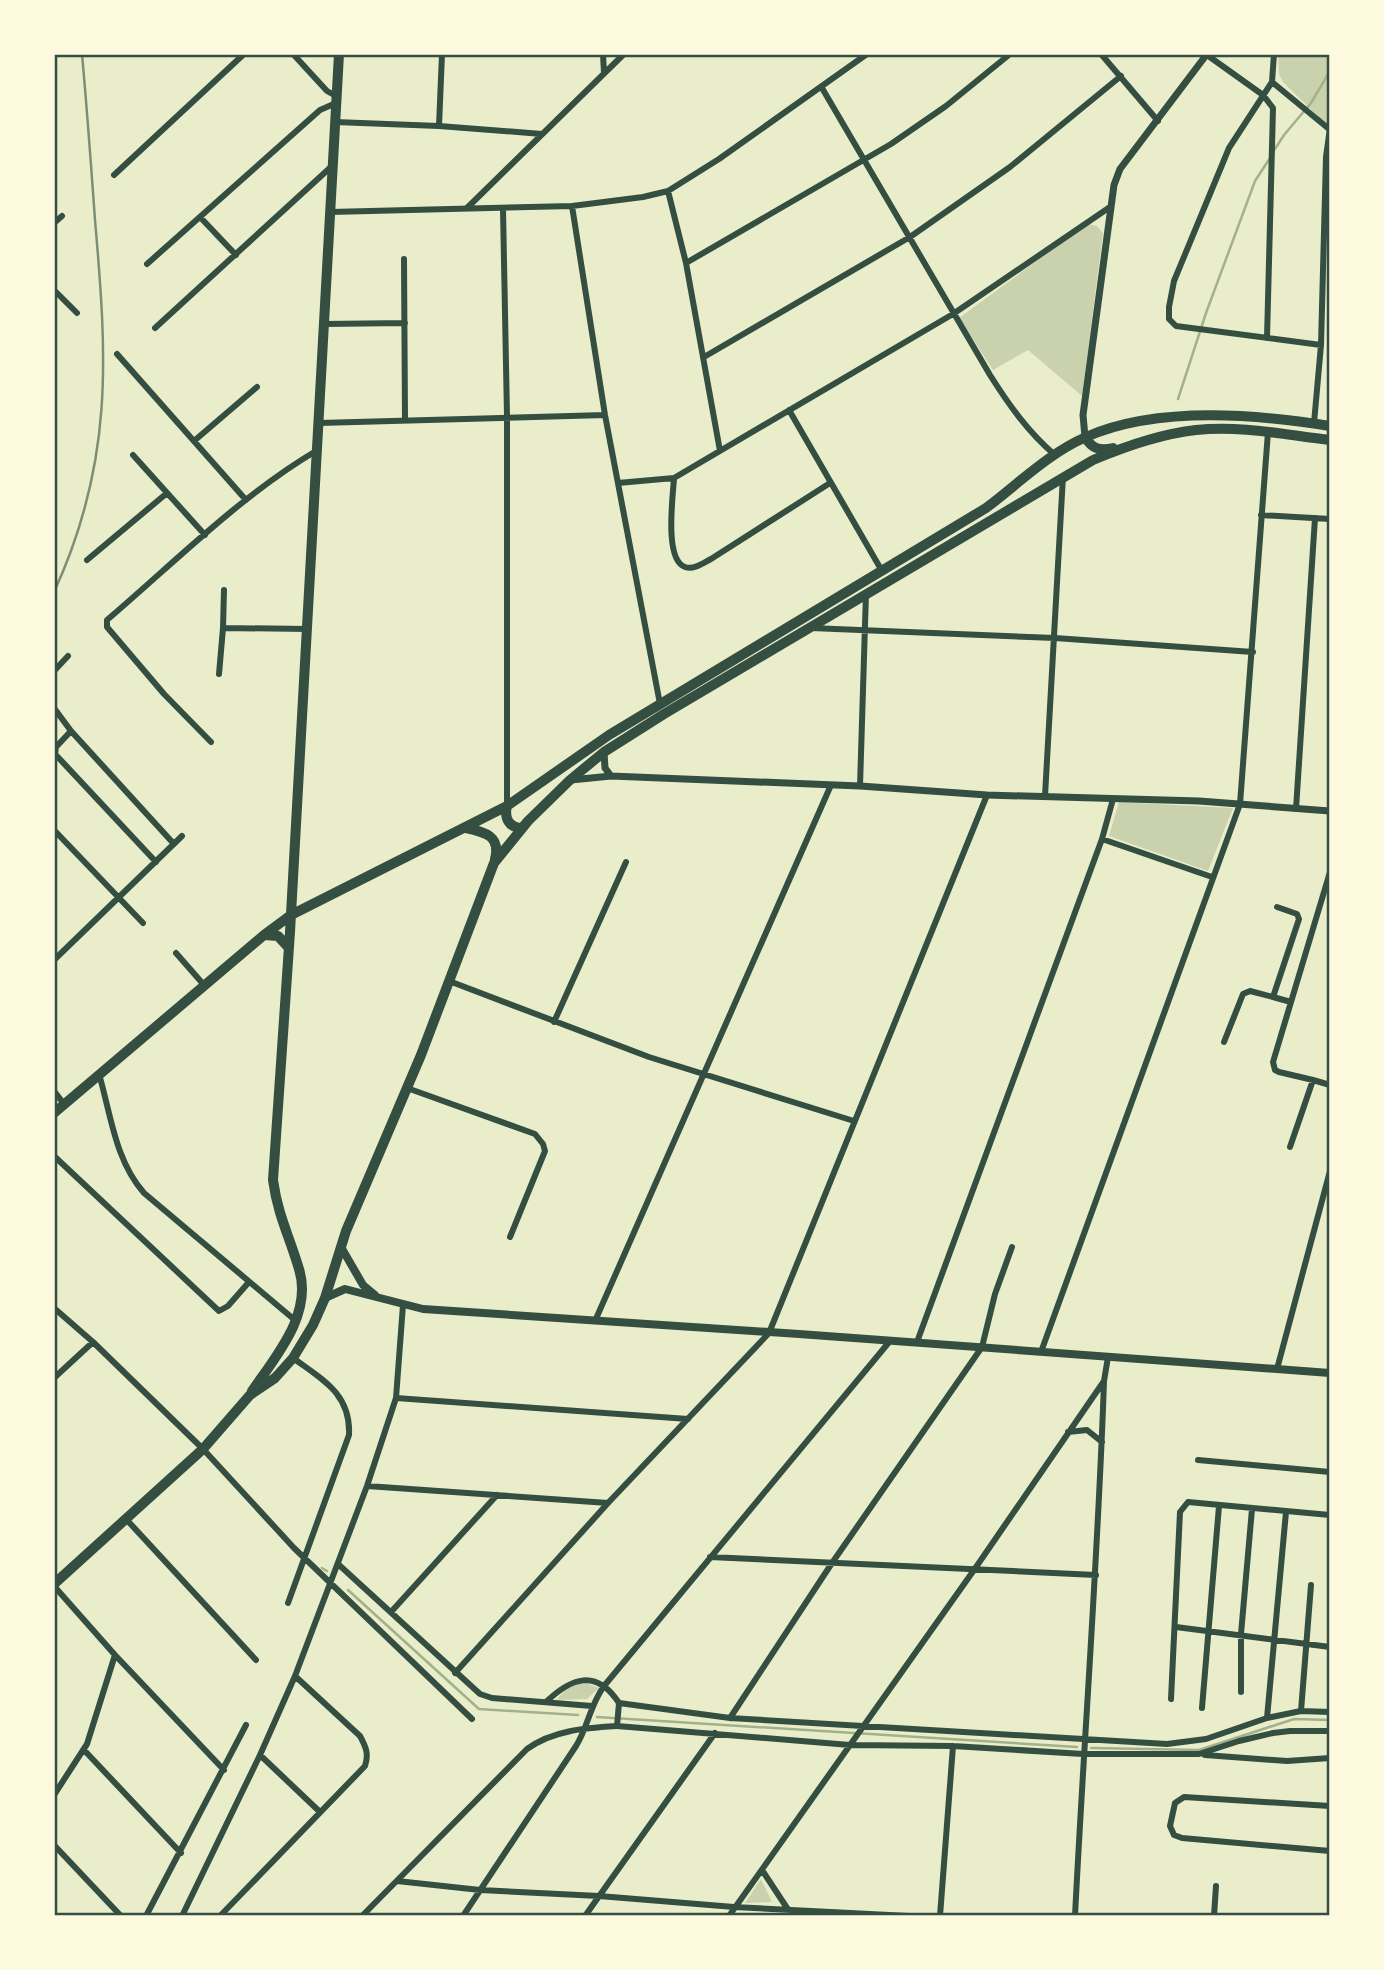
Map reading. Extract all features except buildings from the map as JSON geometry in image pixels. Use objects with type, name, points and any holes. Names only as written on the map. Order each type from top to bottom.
[{"type":"main road","points":[[54,1585],[203,1449],[250,1395],[278,1355],[300,1308],[300,1270],[278,1211],[273,1180],[308,629],[339,54]]},
{"type":"main road","points":[[54,1113],[264,934],[291,915],[508,806],[610,735],[986,508],[1055,455],[1086,437],[1128,424],[1202,416],[1245,416],[1330,426]]},
{"type":"main road","points":[[1086,437],[1089,444],[1099,450],[1195,430],[1244,429],[1330,440]]},
{"type":"main road","points":[[494,863],[522,828],[570,780],[604,752],[806,628],[1063,476],[1131,444]]},
{"type":"main road","points":[[508,806],[508,821],[516,828],[522,828]]},
{"type":"main road","points":[[250,1395],[275,1378],[293,1358],[313,1325],[366,1182],[449,981],[497,852],[494,839],[486,832],[467,828]]},
{"type":"main road","points":[[264,934],[278,936],[289,948]]},
{"type":"main road","points":[[341,1247],[363,1285],[377,1297]]},
{"type":"main road","points":[[323,1302],[345,1289],[402,1306],[423,1309],[1330,1373]]},
{"type":"street","points":[[114,174],[244,54]]},
{"type":"street","points":[[147,264],[320,110],[336,100],[293,54]]},
{"type":"street","points":[[439,126],[442,54]]},
{"type":"street","points":[[603,54],[604,74]]},
{"type":"street","points":[[467,208],[624,54]]},
{"type":"street","points":[[330,212],[572,206],[668,191],[822,88],[867,54]]},
{"type":"street","points":[[686,263],[865,159],[946,106],[1010,54]]},
{"type":"street","points":[[1101,54],[1158,121]]},
{"type":"street","points":[[1275,54],[1272,82],[1228,148],[1174,281],[1168,307],[1169,319],[1176,326],[1321,345]]},
{"type":"street","points":[[1086,437],[1083,415],[1114,185],[1120,169],[1207,55],[1263,95],[1273,108],[1267,338]]},
{"type":"street","points":[[704,357],[910,237],[1010,167],[1121,76]]},
{"type":"street","points":[[1272,82],[1330,128],[1326,157],[1321,345],[1314,423]]},
{"type":"street","points":[[822,88],[953,314],[1010,406],[1032,435],[1055,455]]},
{"type":"street","points":[[335,122],[542,134]]},
{"type":"street","points":[[155,328],[333,165]]},
{"type":"street","points":[[668,191],[686,263],[720,451]]},
{"type":"street","points":[[572,206],[605,415],[660,704]]},
{"type":"street","points":[[618,483],[674,478],[953,314],[1110,206]]},
{"type":"street","points":[[503,209],[507,416],[508,806]]},
{"type":"street","points":[[54,223],[62,216]]},
{"type":"street","points":[[200,216],[236,255]]},
{"type":"street","points":[[404,259],[405,420]]},
{"type":"street","points":[[54,289],[77,313]]},
{"type":"street","points":[[324,324],[405,323]]},
{"type":"street","points":[[117,354],[246,500]]},
{"type":"street","points":[[194,441],[257,387]]},
{"type":"street","points":[[789,410],[882,572]]},
{"type":"street","points":[[319,423],[605,415]]},
{"type":"street","points":[[1041,1352],[1240,804],[1268,432]]},
{"type":"street","points":[[211,742],[143,670],[109,629],[107,620],[246,500],[318,450]]},
{"type":"street","points":[[133,455],[205,535]]},
{"type":"street","points":[[1045,796],[1063,476]]},
{"type":"street","points":[[674,478],[673,545],[678,562],[686,567],[697,566],[711,559],[830,483]]},
{"type":"street","points":[[87,560],[167,493]]},
{"type":"street","points":[[1261,515],[1330,519]]},
{"type":"street","points":[[1296,809],[1315,518]]},
{"type":"street","points":[[219,674],[224,590]]},
{"type":"street","points":[[860,786],[866,593]]},
{"type":"street","points":[[223,628],[308,629]]},
{"type":"street","points":[[806,628],[1055,638],[1253,652]]},
{"type":"street","points":[[54,671],[68,656]]},
{"type":"street","points":[[54,708],[71,731],[174,844]]},
{"type":"street","points":[[71,731],[56,747],[55,754],[156,862]]},
{"type":"street","points":[[604,752],[605,768],[611,776]]},
{"type":"street","points":[[570,780],[611,776],[860,786],[987,795],[1240,804],[1330,811]]},
{"type":"street","points":[[595,1321],[831,785]]},
{"type":"street","points":[[455,1673],[608,1503],[769,1333],[987,795]]},
{"type":"street","points":[[917,1342],[1102,839],[1113,799]]},
{"type":"street","points":[[54,830],[143,923]]},
{"type":"street","points":[[54,960],[182,836]]},
{"type":"street","points":[[1102,839],[1212,877]]},
{"type":"street","points":[[554,1022],[626,862]]},
{"type":"street","points":[[1330,872],[1273,1066],[1279,1072],[1330,1085]]},
{"type":"street","points":[[1273,997],[1299,919],[1297,914],[1277,907]]},
{"type":"street","points":[[176,953],[204,985]]},
{"type":"street","points":[[449,981],[702,1075],[854,1121]]},
{"type":"street","points":[[1224,1042],[1243,994],[1250,991],[1290,1002]]},
{"type":"street","points":[[99,1074],[123,1164],[134,1182],[296,1321]]},
{"type":"street","points":[[1290,1147],[1313,1080]]},
{"type":"street","points":[[407,1088],[540,1138],[545,1151],[510,1237]]},
{"type":"street","points":[[54,1091],[64,1104]]},
{"type":"street","points":[[54,1156],[219,1311],[228,1307],[248,1282]]},
{"type":"street","points":[[1277,1369],[1330,1171]]},
{"type":"street","points":[[730,1718],[832,1563],[982,1347],[995,1294],[1012,1247]]},
{"type":"street","points":[[182,1916],[295,1676],[328,1581],[338,1564],[367,1486],[396,1398],[402,1306]]},
{"type":"street","points":[[54,1308],[93,1342],[203,1449],[304,1557],[472,1719]]},
{"type":"street","points":[[463,1916],[587,1725],[591,1708],[604,1686],[890,1340]]},
{"type":"street","points":[[54,1378],[93,1342]]},
{"type":"street","points":[[1075,1916],[1083,1747],[1096,1575],[1104,1381],[1108,1357]]},
{"type":"street","points":[[288,1602],[349,1435],[350,1419],[339,1395],[293,1358]]},
{"type":"street","points":[[729,1916],[1104,1381]]},
{"type":"street","points":[[396,1398],[688,1419]]},
{"type":"street","points":[[1068,1432],[1087,1430],[1102,1442]]},
{"type":"street","points":[[1198,1460],[1330,1472]]},
{"type":"street","points":[[367,1486],[608,1503]]},
{"type":"street","points":[[391,1612],[498,1495]]},
{"type":"street","points":[[1171,1699],[1180,1511],[1184,1503],[1330,1515]]},
{"type":"street","points":[[1202,1708],[1219,1506]]},
{"type":"street","points":[[1241,1692],[1241,1634],[1252,1509]]},
{"type":"street","points":[[1267,1718],[1286,1512]]},
{"type":"street","points":[[126,1518],[256,1660]]},
{"type":"street","points":[[710,1556],[1096,1575]]},
{"type":"street","points":[[338,1564],[480,1695],[591,1708]]},
{"type":"street","points":[[54,1585],[115,1655],[224,1770]]},
{"type":"street","points":[[1301,1711],[1311,1585]]},
{"type":"street","points":[[1176,1627],[1330,1647]]},
{"type":"street","points":[[54,1795],[84,1750],[115,1655]]},
{"type":"street","points":[[220,1916],[365,1766],[368,1757],[360,1736],[295,1676]]},
{"type":"street","points":[[545,1702],[567,1683],[578,1680],[593,1681],[604,1686],[618,1706],[617,1723]]},
{"type":"street","points":[[618,1706],[730,1718],[1083,1747],[1287,1761],[1330,1758]]},
{"type":"street","points":[[362,1916],[527,1749],[548,1736],[587,1725],[617,1723],[850,1745],[1083,1747],[1187,1743],[1232,1732],[1267,1718],[1301,1711],[1330,1712]]},
{"type":"street","points":[[146,1916],[246,1725]]},
{"type":"street","points":[[1199,1754],[1273,1733],[1330,1731]]},
{"type":"street","points":[[585,1916],[715,1733]]},
{"type":"street","points":[[940,1916],[953,1746]]},
{"type":"street","points":[[84,1750],[181,1853]]},
{"type":"street","points":[[260,1755],[320,1812]]},
{"type":"street","points":[[1330,1806],[1184,1797],[1179,1798],[1172,1808],[1170,1826],[1174,1835],[1182,1838],[1330,1851]]},
{"type":"street","points":[[54,1845],[121,1916]]},
{"type":"street","points":[[762,1870],[787,1908]]},
{"type":"street","points":[[397,1881],[480,1890],[734,1907],[787,1908],[808,1912],[909,1916]]},
{"type":"street","points":[[1214,1916],[1216,1886]]},
{"type":"green space","points":[[1278,54],[1330,54],[1330,119],[1327,125],[1283,82],[1279,74]]},
{"type":"green space","points":[[1087,224],[1097,226],[1103,233],[1082,396],[1028,350],[993,370],[959,318]]},
{"type":"green space","points":[[1119,802],[1233,808],[1208,871],[1109,836]]},
{"type":"green space","points":[[586,1683],[599,1688],[587,1699],[557,1700],[569,1688]]},
{"type":"green space","points":[[761,1879],[772,1902],[745,1903]]},
{"type":"waterway","points":[[1273,152],[1311,103],[1330,71]]},
{"type":"waterway","points":[[1178,399],[1206,313],[1255,181],[1270,158]]},
{"type":"waterway","points":[[322,1568],[327,1571]]},
{"type":"waterway","points":[[348,1590],[479,1709],[578,1715]]},
{"type":"waterway","points":[[597,1717],[1077,1747]]},
{"type":"waterway","points":[[1091,1748],[1199,1750],[1294,1719],[1330,1720]]},
{"type":"railway","points":[[54,592],[87,498],[97,453],[102,409],[102,318],[82,54]]}]
